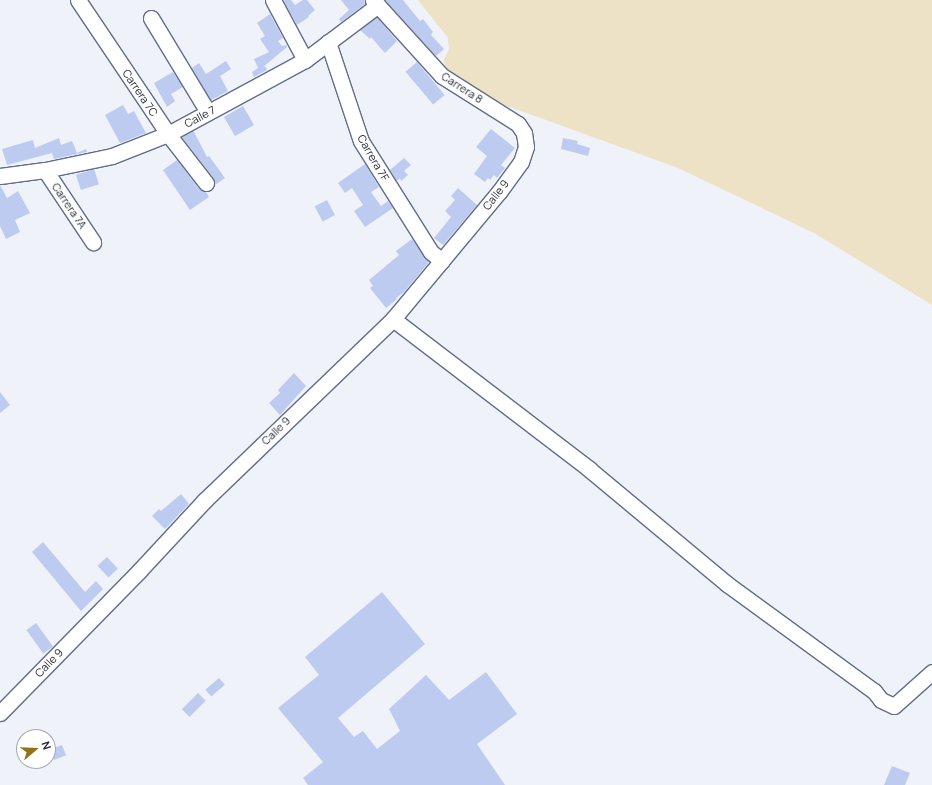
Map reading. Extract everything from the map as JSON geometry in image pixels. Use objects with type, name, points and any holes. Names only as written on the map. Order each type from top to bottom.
[{"type":"street","name":"Carrera 7C","points":[[78,0],[168,134],[206,183]]},
{"type":"street","points":[[273,0],[305,60]]},
{"type":"street","name":"Calle 7","points":[[0,176],[45,170],[112,156],[168,134],[305,60],[376,3]]},
{"type":"street","name":"Carrera 8","points":[[376,3],[442,76],[518,124],[524,133]]},
{"type":"street","points":[[151,18],[208,112]]},
{"type":"street","name":"Carrera 7F","points":[[328,42],[361,141],[431,252],[442,261]]},
{"type":"street","name":"Calle 9","points":[[0,713],[139,571],[204,501],[393,319],[499,192],[521,162],[526,147],[524,133]]},
{"type":"street","name":"Carrera 7A","points":[[45,170],[93,242]]},
{"type":"street","points":[[393,319],[589,469],[727,584],[874,691],[882,700],[894,706],[932,672]]},
{"type":"shaded area","points":[[418,0],[932,0],[932,305],[814,233],[678,168],[507,106],[464,86],[445,69],[444,59],[449,50],[448,38]]},
{"type":"building","points":[[291,0],[295,5],[303,0],[307,0],[315,10],[308,16],[309,17],[297,25],[284,1]]},
{"type":"building","points":[[341,0],[364,0],[365,4],[341,22],[339,19],[349,10]]},
{"type":"building","points":[[385,0],[403,0],[420,21],[423,19],[433,32],[431,35],[444,49],[436,56]]},
{"type":"building","points":[[270,14],[283,38],[278,41],[282,46],[286,45],[287,47],[263,67],[265,66],[267,70],[254,77],[252,72],[258,68],[254,59],[269,52],[260,39],[265,36],[257,23]]},
{"type":"building","points":[[377,17],[397,41],[385,53],[371,37],[370,39],[360,30]]},
{"type":"building","points":[[226,61],[231,69],[220,76],[228,91],[211,100],[192,68],[199,63],[206,74]]},
{"type":"building","points":[[417,62],[445,95],[433,105],[406,72]]},
{"type":"building","points":[[173,72],[183,87],[171,94],[175,101],[167,107],[154,83]]},
{"type":"building","points":[[123,105],[128,114],[134,111],[146,133],[120,143],[105,115]]},
{"type":"building","points":[[243,106],[254,125],[235,136],[224,117]]},
{"type":"building","points":[[491,129],[515,148],[501,165],[505,168],[497,178],[494,175],[490,180],[488,178],[485,182],[474,174],[487,156],[476,147]]},
{"type":"building","points":[[193,130],[207,157],[209,156],[225,178],[215,185],[213,177],[182,137]]},
{"type":"building","points":[[59,138],[61,145],[72,141],[77,153],[86,149],[87,152],[54,159],[52,153],[7,165],[2,149],[33,140],[35,148]]},
{"type":"building","points":[[563,138],[578,141],[577,144],[590,148],[588,156],[561,149]]},
{"type":"building","points":[[404,158],[411,165],[404,171],[408,175],[401,181],[400,178],[397,181],[390,170]]},
{"type":"building","points":[[177,160],[199,189],[206,192],[209,197],[190,210],[163,170]]},
{"type":"building","points":[[365,164],[379,187],[371,192],[381,206],[388,201],[393,208],[365,227],[354,211],[363,205],[352,188],[345,193],[338,183]]},
{"type":"building","points":[[94,169],[99,184],[81,190],[76,175]]},
{"type":"building","points":[[0,185],[7,198],[18,191],[30,213],[15,220],[20,232],[6,239],[0,226]]},
{"type":"building","points":[[458,188],[477,205],[443,245],[434,238],[451,217],[445,211],[455,200],[451,196]]},
{"type":"building","points":[[327,200],[335,215],[323,222],[315,207]]},
{"type":"building","points":[[412,239],[429,262],[404,292],[386,308],[370,288],[373,286],[369,280],[399,255],[396,251]]},
{"type":"building","points":[[294,373],[306,386],[280,415],[269,403],[280,393],[278,390]]},
{"type":"building","points":[[0,392],[10,405],[0,413]]},
{"type":"building","points":[[181,494],[189,504],[165,529],[152,516],[159,509],[161,511]]},
{"type":"building","points":[[43,542],[85,592],[96,581],[103,589],[81,611],[32,552]]},
{"type":"building","points":[[107,557],[118,569],[108,578],[97,566]]},
{"type":"building","points":[[382,592],[425,644],[338,718],[354,737],[363,731],[377,749],[400,731],[389,709],[426,675],[449,700],[486,672],[517,714],[477,744],[505,785],[308,785],[303,778],[323,762],[278,708],[319,675],[305,657]]},
{"type":"building","points":[[36,623],[53,646],[43,654],[26,630]]},
{"type":"building","points":[[219,678],[225,685],[211,697],[205,690]]},
{"type":"building","points":[[198,693],[206,701],[190,717],[182,709]]},
{"type":"building","points":[[62,745],[66,755],[56,759],[56,747]]},
{"type":"building","points":[[892,766],[910,773],[905,785],[884,785]]}]
